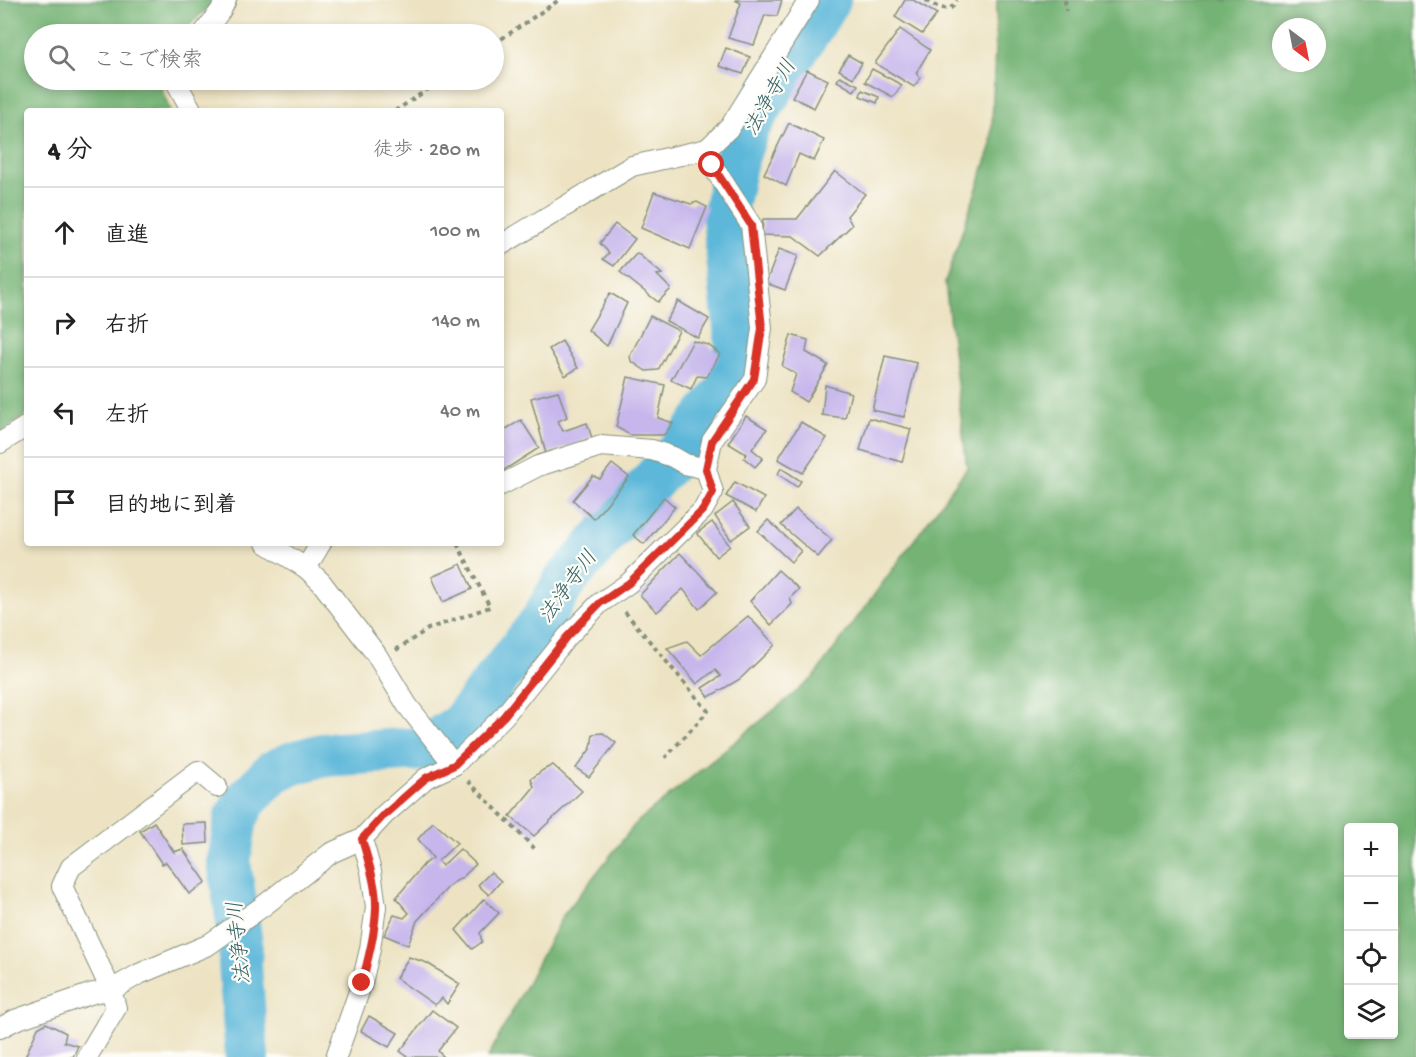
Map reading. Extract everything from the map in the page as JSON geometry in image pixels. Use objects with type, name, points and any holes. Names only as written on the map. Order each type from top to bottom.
[{"type":"street","points":[[210,24],[226,0]]},
{"type":"street","points":[[504,243],[632,166],[707,149],[730,127],[809,0]]},
{"type":"street","points":[[180,90],[190,108]]},
{"type":"street","points":[[0,1028],[15,1020],[93,993],[111,990],[139,974],[208,945],[331,853],[362,839],[384,815],[426,778],[454,765],[504,716],[567,637],[600,603],[629,583],[703,510],[713,492],[706,469],[712,441],[754,379],[762,328],[751,225],[712,165],[707,149]]},
{"type":"street","points":[[0,442],[24,428]]},
{"type":"street","points":[[504,483],[538,466],[601,446],[652,450],[685,464],[706,469]]},
{"type":"street","points":[[271,546],[306,568],[328,591],[379,660],[407,705],[454,765]]},
{"type":"street","points":[[306,568],[319,546]]},
{"type":"street","points":[[87,1057],[116,1008],[111,990],[62,886],[71,867],[198,771],[217,787]]},
{"type":"street","points":[[336,1057],[362,983],[376,907],[371,871],[362,839]]},
{"type":"path","points":[[504,37],[559,0]]},
{"type":"path","points":[[926,0],[934,6],[945,9],[951,8],[957,0]]},
{"type":"path","points":[[1065,0],[1066,11]]},
{"type":"path","points":[[399,108],[426,90]]},
{"type":"path","points":[[379,660],[428,629],[490,607],[460,546]]},
{"type":"path","points":[[610,596],[621,606],[708,711],[666,758]]},
{"type":"path","points":[[454,765],[462,776],[537,851]]},
{"type":"green space","points":[[0,0],[216,0],[191,24],[24,24],[24,90],[162,90],[169,108],[24,108],[24,416],[0,433]]},
{"type":"green space","points":[[997,0],[1416,0],[1416,1057],[488,1057],[562,917],[636,823],[813,678],[967,468],[945,282],[991,147]]},
{"type":"building","points":[[735,0],[782,0],[777,16],[765,15],[754,45],[728,38],[741,3]]},
{"type":"building","points":[[905,0],[913,0],[937,14],[922,34],[895,17]]},
{"type":"building","points":[[900,29],[930,50],[916,73],[920,78],[914,87],[875,63]]},
{"type":"building","points":[[726,48],[750,57],[743,74],[719,66]]},
{"type":"building","points":[[848,55],[862,63],[853,78],[839,70]]},
{"type":"building","points":[[872,69],[902,85],[893,97],[865,82]]},
{"type":"building","points":[[807,70],[828,80],[814,108],[792,97]]},
{"type":"building","points":[[840,76],[858,85],[854,91],[837,81]]},
{"type":"building","points":[[862,90],[879,97],[877,103],[860,96]]},
{"type":"building","points":[[789,123],[824,140],[814,161],[799,154],[786,186],[764,174]]},
{"type":"building","points":[[835,171],[865,194],[847,216],[852,225],[820,256],[793,236],[762,235],[763,219],[797,219]]},
{"type":"building","points":[[654,192],[691,204],[697,202],[707,207],[690,249],[641,228]]},
{"type":"building","points":[[615,224],[635,239],[614,266],[603,259],[609,253],[600,243]]},
{"type":"building","points":[[779,249],[798,256],[785,290],[766,283]]},
{"type":"building","points":[[637,253],[662,274],[657,275],[671,289],[658,302],[620,272]]},
{"type":"building","points":[[610,293],[627,303],[607,346],[588,330]]},
{"type":"building","points":[[678,301],[709,319],[698,338],[666,321]]},
{"type":"building","points":[[650,316],[679,331],[658,370],[646,371],[631,361],[630,356]]},
{"type":"building","points":[[791,335],[808,340],[806,352],[828,365],[806,402],[790,392],[796,374],[782,366]]},
{"type":"building","points":[[562,341],[578,368],[565,376],[549,349]]},
{"type":"building","points":[[693,341],[708,345],[720,354],[707,377],[697,376],[691,389],[671,380]]},
{"type":"building","points":[[885,356],[917,363],[904,417],[872,410]]},
{"type":"building","points":[[628,377],[665,385],[658,418],[673,423],[664,435],[630,435],[616,427]]},
{"type":"building","points":[[825,385],[851,393],[845,418],[822,415]]},
{"type":"building","points":[[558,391],[567,417],[558,421],[563,431],[587,423],[592,438],[546,454],[531,398]]},
{"type":"building","points":[[746,416],[767,429],[752,449],[763,458],[755,467],[744,458],[746,454],[728,443]]},
{"type":"building","points":[[869,418],[911,429],[902,462],[860,450]]},
{"type":"building","points":[[521,420],[539,448],[504,470],[504,430]]},
{"type":"building","points":[[801,422],[827,438],[803,473],[778,459]]},
{"type":"building","points":[[612,464],[629,477],[594,519],[573,500],[593,476],[600,479]]},
{"type":"building","points":[[781,468],[801,481],[797,487],[778,474]]},
{"type":"building","points":[[735,482],[764,498],[756,512],[726,496]]},
{"type":"building","points":[[664,497],[675,507],[644,544],[633,535]]},
{"type":"building","points":[[733,502],[750,526],[731,540],[715,516]]},
{"type":"building","points":[[796,509],[832,540],[818,557],[781,525]]},
{"type":"building","points":[[768,520],[801,551],[791,562],[758,531]]},
{"type":"building","points":[[712,522],[730,546],[716,557],[697,533]]},
{"type":"building","points":[[680,553],[717,592],[699,609],[683,589],[657,612],[640,595]]},
{"type":"building","points":[[461,564],[472,589],[443,602],[432,577]]},
{"type":"building","points":[[778,570],[799,589],[790,598],[792,604],[771,625],[750,601]]},
{"type":"building","points":[[748,616],[775,645],[740,679],[709,697],[702,688],[721,676],[715,670],[697,684],[667,648],[687,641],[701,655]]},
{"type":"building","points":[[603,733],[616,743],[589,777],[576,768],[591,748],[593,734]]},
{"type":"building","points":[[553,765],[582,791],[534,836],[510,816],[534,787],[531,779]]},
{"type":"building","points":[[154,822],[174,852],[183,849],[206,882],[189,894],[166,862],[162,864],[140,831]]},
{"type":"building","points":[[433,822],[457,843],[438,861],[442,866],[460,849],[476,864],[463,877],[451,884],[417,921],[408,945],[384,935],[394,915],[404,918],[409,913],[396,898],[424,864],[433,858],[418,839]]},
{"type":"building","points":[[207,823],[208,843],[183,845],[182,824]]},
{"type":"building","points":[[491,872],[501,881],[489,895],[478,885]]},
{"type":"building","points":[[484,899],[499,913],[480,933],[482,942],[472,949],[456,930]]},
{"type":"building","points":[[409,957],[427,963],[460,984],[447,1004],[442,998],[435,1005],[396,978]]},
{"type":"building","points":[[432,1010],[456,1028],[438,1051],[444,1057],[408,1057],[400,1051]]},
{"type":"building","points":[[369,1016],[398,1033],[389,1047],[361,1031]]},
{"type":"building","points":[[46,1023],[66,1033],[64,1042],[78,1046],[73,1057],[25,1057],[38,1028]]},
{"type":"waterway","name":"法浄寺川","points":[[247,1057],[240,964],[241,944],[229,862],[236,818],[246,800],[273,772],[293,763],[322,755],[422,749],[460,725],[542,621],[564,582],[685,444],[730,385],[737,347],[724,217],[735,164],[748,127],[829,0]]},
{"type":"route","points":[[362,983],[376,907],[371,871],[362,839],[384,815],[426,778],[454,765],[504,716],[567,637],[600,603],[629,583],[703,510],[713,492],[706,469],[712,441],[744,397],[754,379],[762,328],[751,225],[712,165]]}]
